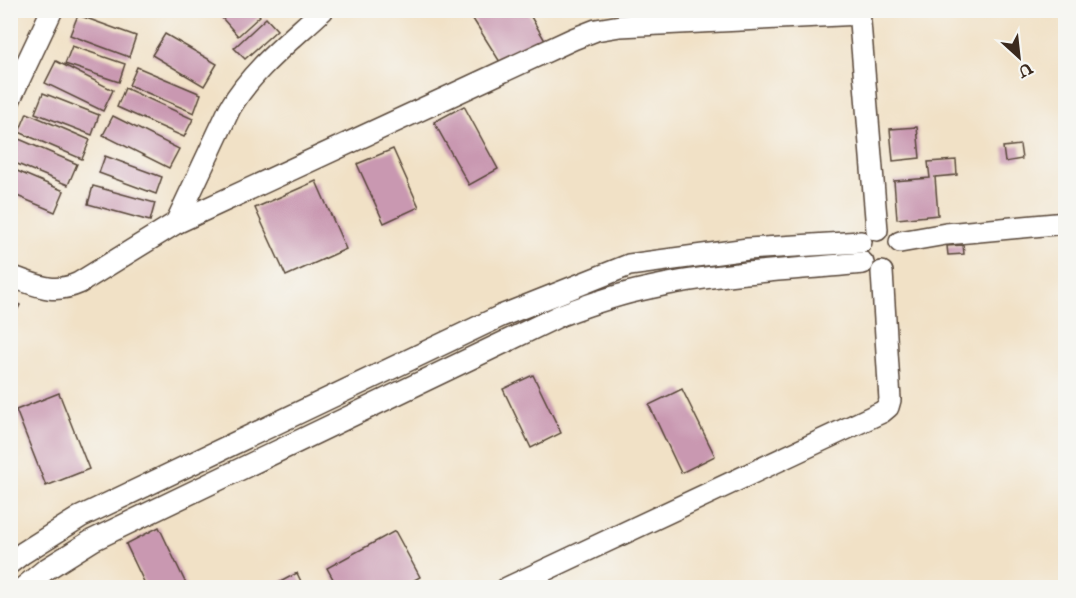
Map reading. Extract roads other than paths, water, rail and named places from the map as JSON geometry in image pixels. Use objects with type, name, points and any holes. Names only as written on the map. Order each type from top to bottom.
[{"type":"street","points":[[10,99],[52,10]]},
{"type":"street","points":[[176,223],[230,108],[240,92],[251,78],[323,10]]},
{"type":"street","points":[[10,276],[50,290],[65,289],[79,283],[176,223],[596,30],[620,26],[859,12],[871,252],[890,400],[888,407],[882,412],[507,588]]},
{"type":"street","points":[[900,242],[946,234],[1065,223]]},
{"type":"street","points":[[10,563],[80,517],[501,316],[629,265],[748,249],[871,252],[890,270],[900,258],[902,250],[900,242],[888,231],[871,252],[650,287],[612,297],[561,315],[93,540],[45,570],[23,588]]},
{"type":"street","points":[[333,396],[344,419]]}]
